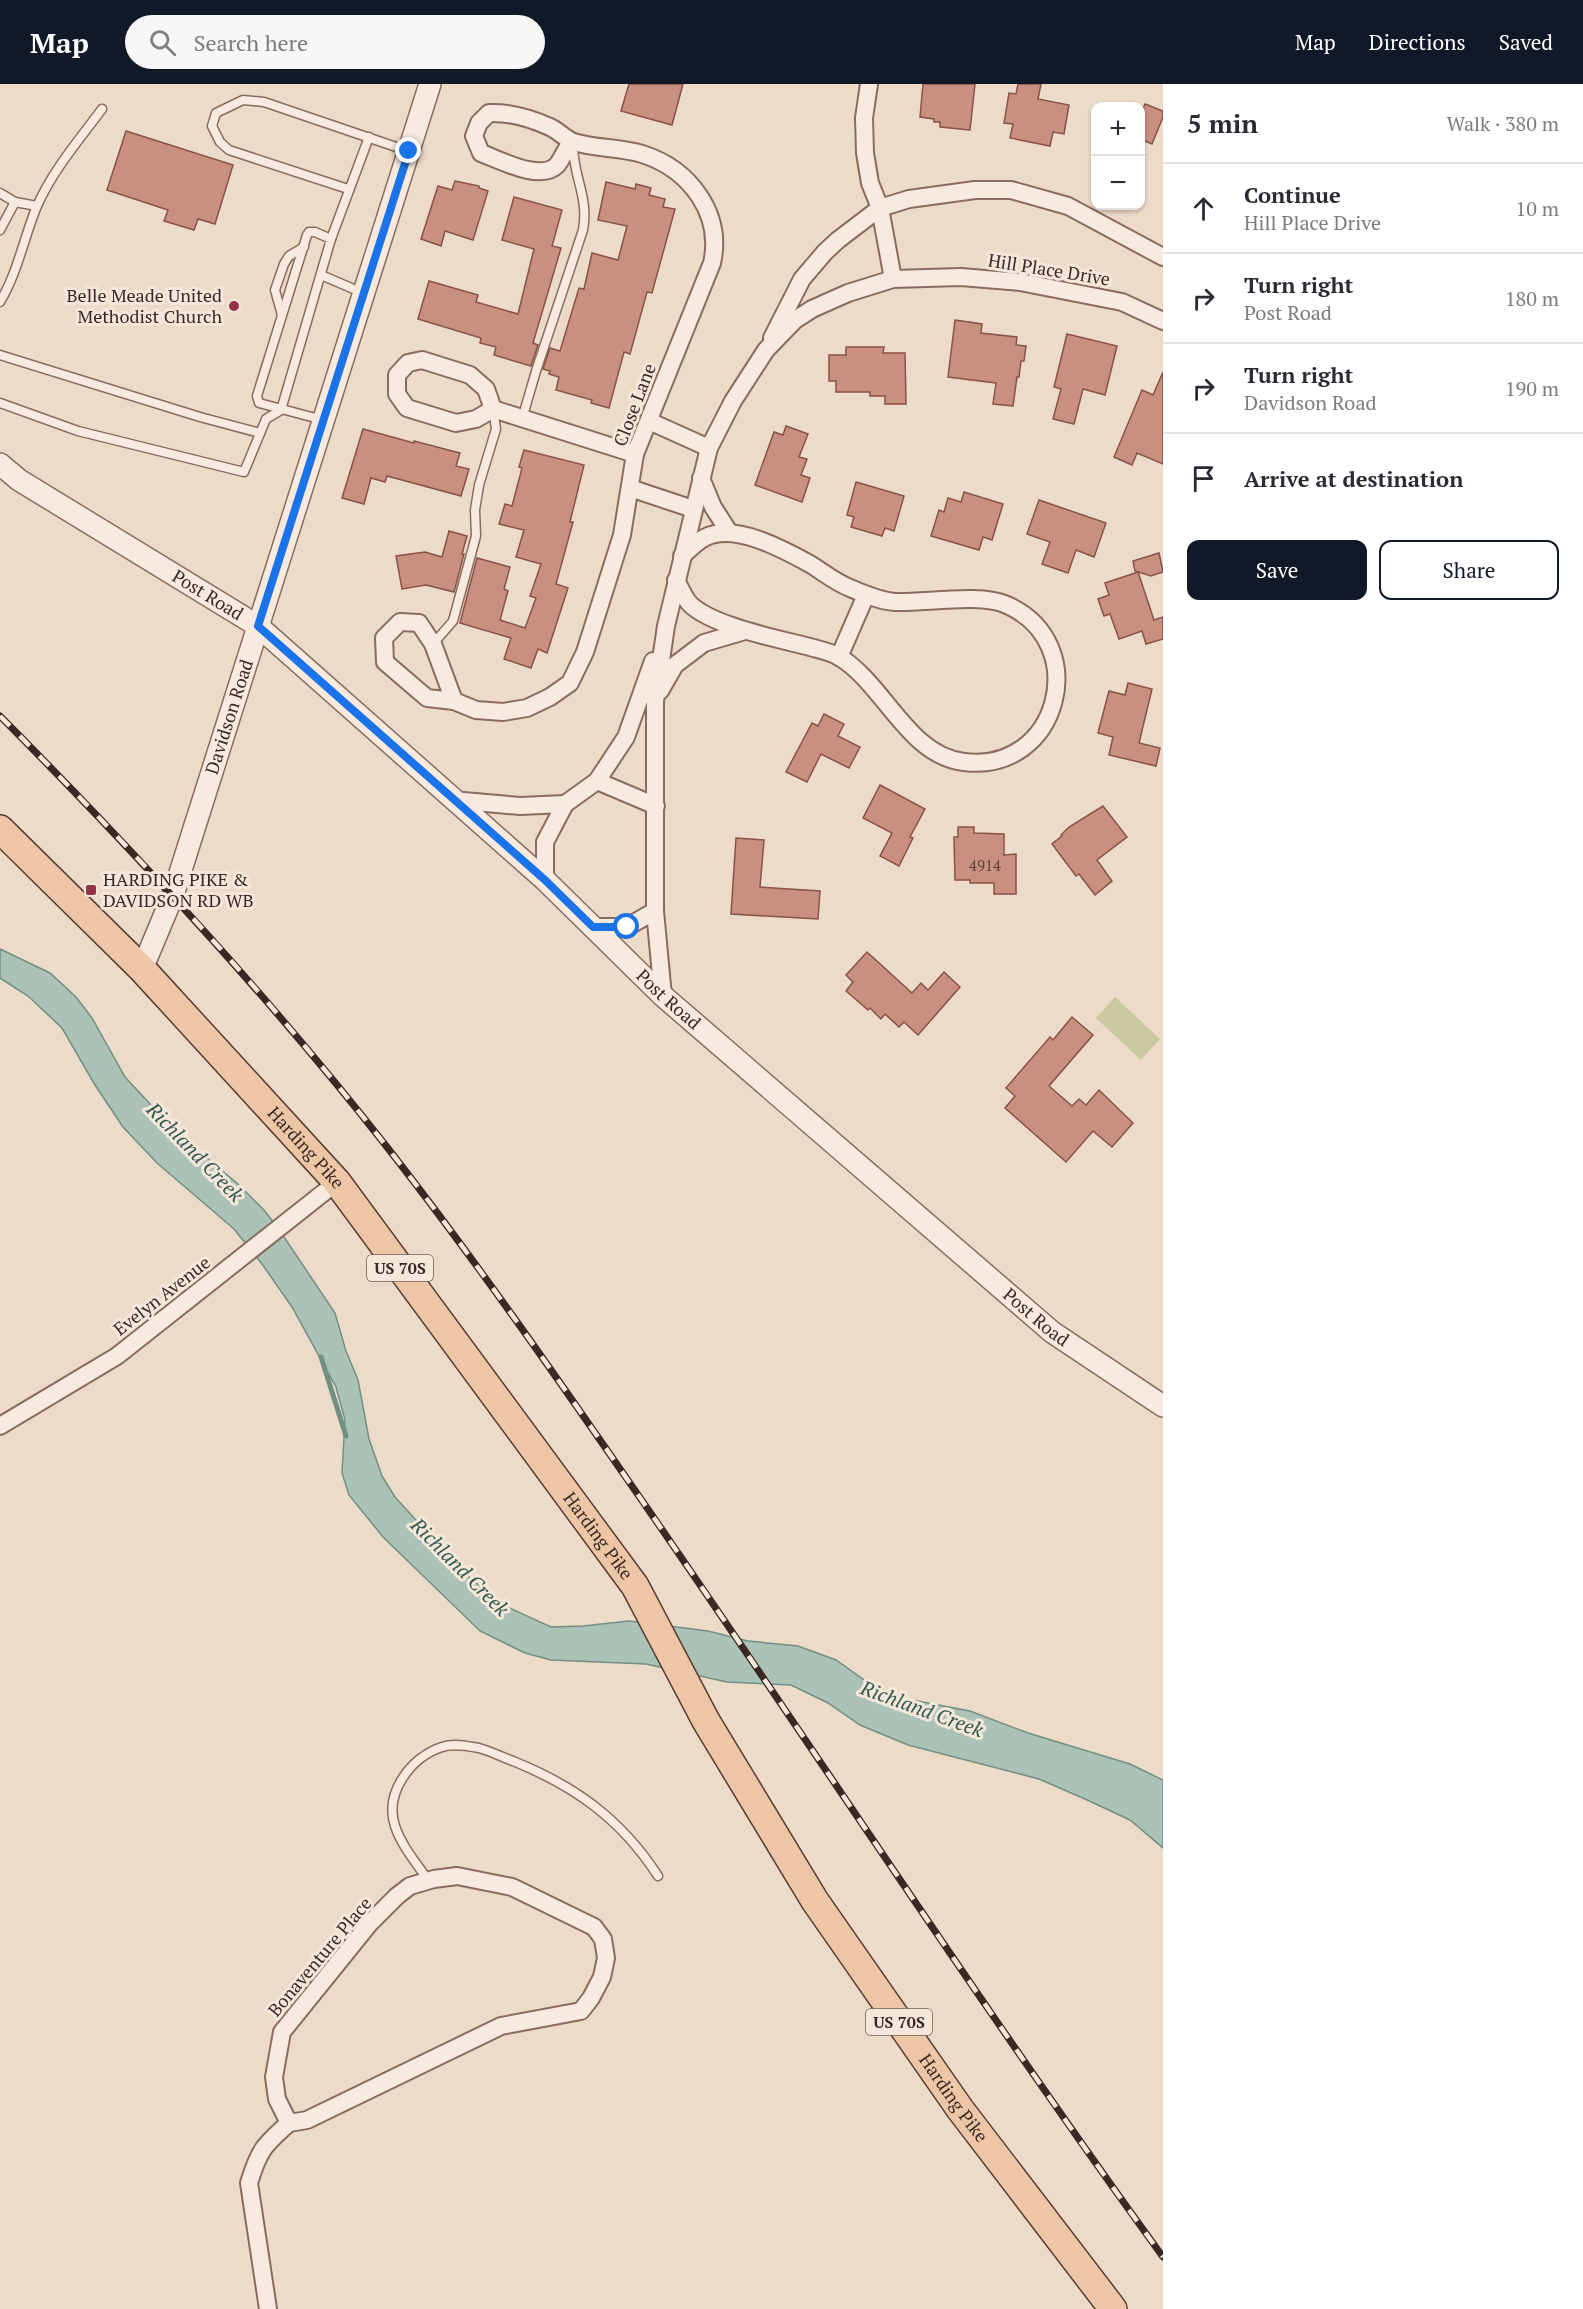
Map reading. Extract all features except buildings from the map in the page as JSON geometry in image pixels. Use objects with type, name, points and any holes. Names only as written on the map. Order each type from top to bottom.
[{"type":"main road","name":"Harding Pike","points":[[0,829],[142,969],[337,1182],[635,1586],[706,1721],[815,1901],[960,2109],[1113,2309]]},
{"type":"street","name":"Davidson Road","points":[[142,969],[173,895],[430,84]]},
{"type":"street","points":[[869,84],[864,118],[866,153],[870,183],[880,208],[893,279]]},
{"type":"street","name":"Close Lane","points":[[454,701],[433,644],[419,624],[400,622],[384,638],[385,662],[427,698],[454,701],[476,710],[503,712],[527,708],[550,697],[570,683],[585,652],[598,615],[622,535],[635,454],[712,264],[715,248],[714,230],[709,212],[700,195],[669,167],[642,154],[573,142],[552,128],[509,112],[489,113],[479,123],[474,136],[481,153],[533,172],[549,171],[558,164],[573,142]]},
{"type":"street","name":"Hill Place Drive","points":[[663,996],[655,911],[655,701],[666,626],[709,448],[733,401],[766,350],[781,316],[802,279],[838,240],[880,208],[935,194],[975,190],[1011,190],[1068,206],[1163,257]]},
{"type":"street","name":"Hill Place Drive","points":[[766,350],[795,321],[812,309],[848,293],[893,279],[961,277],[1020,282],[1122,302],[1163,321]]},
{"type":"street","points":[[493,409],[486,389],[470,375],[422,360],[408,363],[397,375],[397,394],[407,408],[456,423],[476,419],[493,409],[635,454]]},
{"type":"street","points":[[649,421],[709,448]]},
{"type":"street","name":"Post Road","points":[[0,464],[19,480],[258,626],[451,800],[545,880],[663,996],[1052,1332],[1163,1406]]},
{"type":"street","points":[[701,478],[713,507],[729,532]]},
{"type":"street","points":[[630,488],[693,509]]},
{"type":"street","points":[[676,580],[690,604],[711,617],[746,631],[778,638],[839,657],[859,672],[918,739],[945,758],[964,762],[989,761],[1019,751],[1031,742],[1044,727],[1052,711],[1057,671],[1053,653],[1044,636],[1020,612],[1007,604],[992,600],[892,602],[866,595],[843,585],[774,546],[729,532],[704,537],[682,556]]},
{"type":"street","points":[[839,657],[866,595]]},
{"type":"street","name":"Hill Place Drive","points":[[545,880],[545,842],[565,804],[597,781],[626,737],[666,626]]},
{"type":"street","points":[[655,701],[675,664],[704,643],[746,631]]},
{"type":"street","points":[[597,781],[656,806]]},
{"type":"street","points":[[451,800],[520,806],[565,804]]},
{"type":"street","points":[[593,927],[627,927],[655,911]]},
{"type":"street","name":"Evelyn Avenue","points":[[0,1426],[117,1356],[337,1182]]},
{"type":"street","name":"Bonaventure Place","points":[[268,2309],[249,2183],[254,2164],[264,2145],[289,2123],[307,2120],[501,2026],[581,2011],[602,1977],[606,1958],[603,1940],[594,1927],[512,1887],[458,1876],[410,1886],[370,1923],[282,2032],[274,2077],[278,2099],[289,2123]]},
{"type":"lane","points":[[348,189],[229,150],[220,142],[212,126],[216,113],[243,100],[264,102],[409,151]]},
{"type":"lane","points":[[0,302],[20,257],[37,206],[59,166],[102,109]]},
{"type":"lane","points":[[0,403],[78,431],[244,472],[266,419],[281,410],[331,238],[369,137]]},
{"type":"lane","points":[[522,419],[583,230],[585,209],[582,186],[573,161],[573,142]]},
{"type":"lane","points":[[0,193],[15,202],[37,206]]},
{"type":"lane","points":[[0,230],[15,202]]},
{"type":"lane","points":[[323,420],[259,403],[257,396],[309,232],[331,238]]},
{"type":"lane","points":[[282,315],[275,290],[289,256],[304,247]]},
{"type":"lane","points":[[321,275],[363,294]]},
{"type":"lane","points":[[0,355],[200,417],[260,433]]},
{"type":"lane","points":[[433,644],[453,621],[476,536],[475,510],[478,485],[496,429],[493,409]]},
{"type":"lane","points":[[428,1881],[395,1825],[392,1808],[396,1790],[406,1773],[423,1757],[443,1747],[458,1746],[482,1749],[548,1776],[579,1794],[632,1839],[658,1876]]},
{"type":"shaded area","points":[[1115,997],[1160,1039],[1141,1060],[1096,1018]]},
{"type":"water","points":[[0,949],[50,973],[76,997],[92,1018],[125,1077],[177,1133],[238,1184],[278,1228],[335,1313],[346,1351],[358,1380],[369,1439],[382,1476],[395,1497],[446,1553],[470,1578],[503,1605],[551,1627],[629,1621],[708,1631],[748,1641],[798,1646],[836,1660],[870,1684],[907,1699],[970,1711],[1028,1733],[1130,1764],[1163,1780],[1163,1848],[1130,1820],[1085,1799],[1039,1779],[908,1745],[860,1725],[828,1703],[791,1685],[727,1682],[646,1664],[551,1660],[525,1653],[480,1631],[383,1537],[349,1495],[342,1473],[345,1420],[336,1387],[292,1307],[262,1264],[234,1229],[157,1163],[123,1127],[95,1085],[62,1028],[28,996],[0,978]]},
{"type":"waterway","name":"Richland Creek","points":[[321,1357],[346,1436]]},
{"type":"railway","points":[[0,716],[100,819],[246,977],[338,1086],[416,1184],[573,1401],[1028,2067],[1163,2257]]},
{"type":"place","name":"Belle Meade United Methodist Church","points":[[234,306]]},
{"type":"place","name":"HARDING PIKE & DAVIDSON RD WB","points":[[91,890]]},
{"type":"route","points":[[409,151],[258,626],[451,800],[545,880],[593,927],[627,927]]}]
